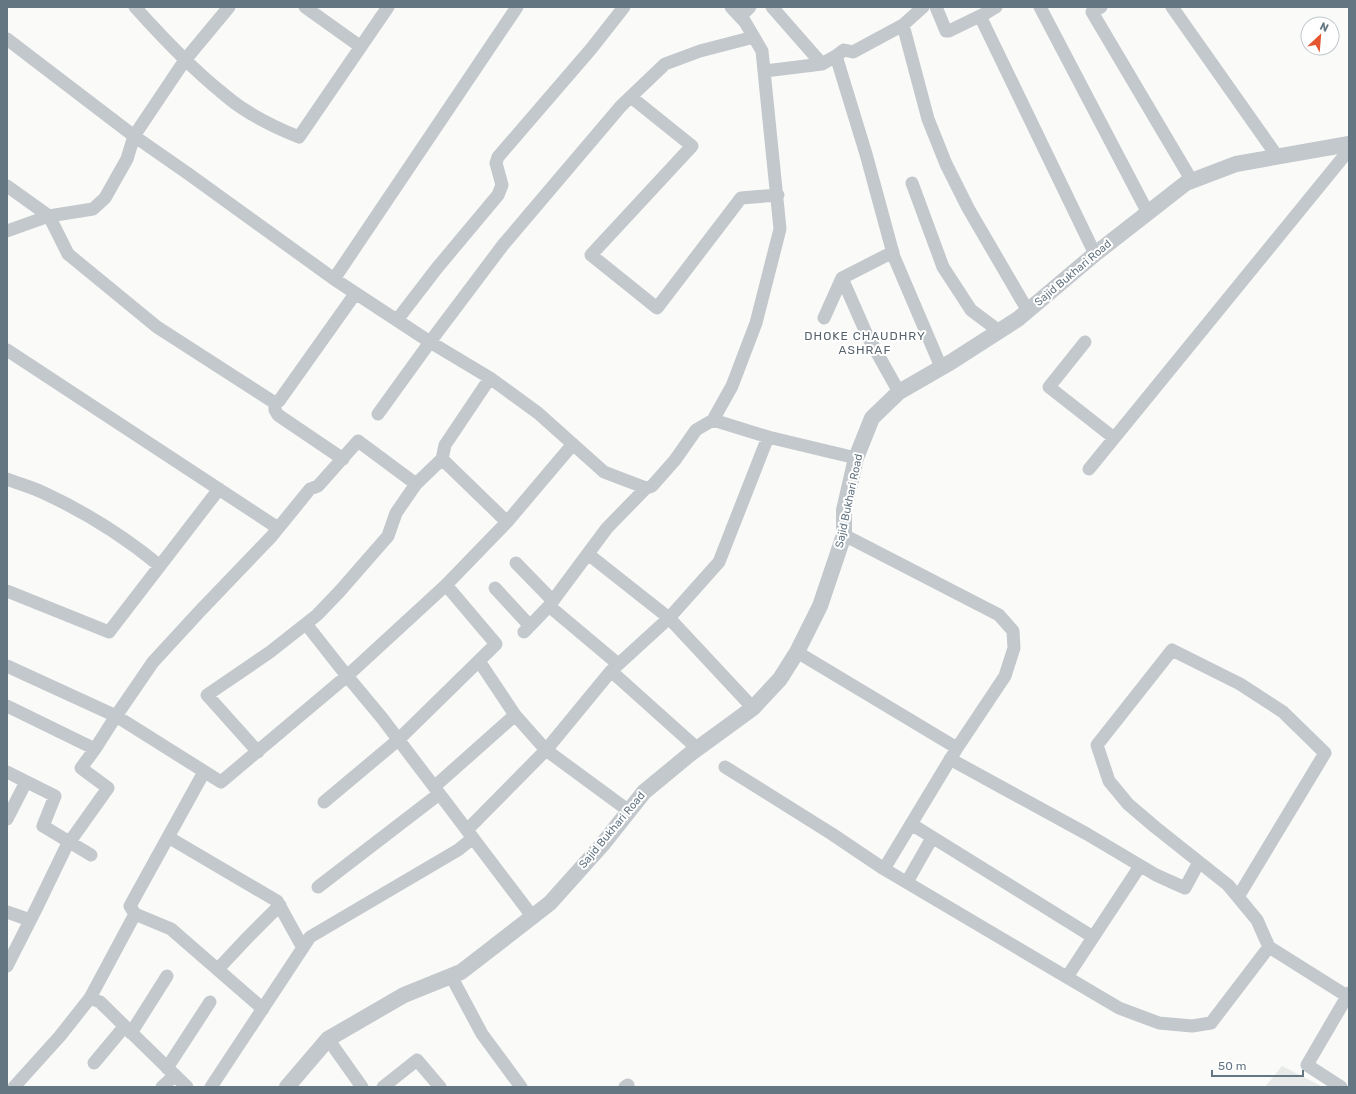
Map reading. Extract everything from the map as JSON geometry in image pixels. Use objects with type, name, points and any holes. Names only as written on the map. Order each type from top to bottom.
[{"type":"street","points":[[135,7],[165,41],[204,78],[241,108],[272,126],[299,137],[388,7]]},
{"type":"street","points":[[7,231],[49,216],[93,209],[105,198],[127,159],[134,136],[185,60],[229,7]]},
{"type":"street","points":[[305,7],[361,47]]},
{"type":"street","points":[[334,279],[517,7]]},
{"type":"street","points":[[397,320],[437,268],[498,195],[502,185],[496,163],[498,157],[591,49],[624,7]]},
{"type":"street","points":[[495,588],[527,629],[551,604],[607,528],[646,488],[652,486],[675,460],[696,430],[713,420],[732,386],[756,323],[780,229],[778,195],[762,52],[745,22],[731,7]]},
{"type":"street","points":[[740,17],[750,7]]},
{"type":"street","points":[[772,7],[822,64]]},
{"type":"street","points":[[765,71],[822,64],[844,50],[853,52],[902,25],[923,7]]},
{"type":"street","points":[[936,7],[946,31],[949,31],[996,7]]},
{"type":"street","points":[[1040,7],[1148,213]]},
{"type":"street","points":[[1101,7],[1092,12],[1192,180]]},
{"type":"street","points":[[1172,7],[1277,156]]},
{"type":"street","points":[[980,16],[1095,254]]},
{"type":"street","points":[[902,25],[928,119],[946,164],[968,208],[1028,311]]},
{"type":"street","points":[[378,414],[503,245],[616,112],[665,64],[700,51],[754,37]]},
{"type":"street","points":[[7,39],[134,136],[355,294],[490,378],[538,413],[604,472],[646,488]]},
{"type":"street","points":[[836,56],[866,154],[893,252],[941,367]]},
{"type":"street","points":[[631,97],[692,146],[591,256],[657,308],[741,198],[778,195]]},
{"type":"street","name":"Sajid Bukhari Road","points":[[287,1087],[328,1040],[404,995],[461,972],[550,903],[602,845],[644,792],[698,748],[753,708],[780,679],[797,652],[820,606],[844,535],[844,510],[856,458],[872,418],[899,392],[1018,319],[1095,254],[1186,183],[1236,164],[1349,144]]},
{"type":"street","points":[[1089,469],[1349,150]]},
{"type":"street","points":[[912,183],[943,267],[972,310],[999,331]]},
{"type":"street","points":[[7,186],[49,216],[68,254],[157,327],[275,404]]},
{"type":"street","points":[[824,318],[842,278],[893,252]]},
{"type":"street","points":[[842,278],[868,335],[899,392]]},
{"type":"street","points":[[275,404],[279,401],[355,294]]},
{"type":"street","points":[[1085,342],[1049,387],[1114,438]]},
{"type":"street","points":[[7,350],[278,528]]},
{"type":"street","points":[[258,752],[207,695],[270,652],[306,624],[317,615],[340,591],[388,536],[396,513],[416,484],[442,459],[445,445],[490,378]]},
{"type":"street","points":[[275,404],[275,410],[278,415],[343,459]]},
{"type":"street","points":[[713,420],[768,437],[856,458]]},
{"type":"street","points":[[211,1087],[310,937],[458,850],[470,834],[546,750],[615,667],[669,618],[719,562],[768,437]]},
{"type":"street","points":[[7,966],[69,842],[108,788],[80,768],[95,749],[153,662],[278,528],[310,489],[318,486],[358,441],[416,484]]},
{"type":"street","points":[[7,666],[116,716],[221,782],[347,676],[446,585],[507,522],[573,444]]},
{"type":"street","points":[[442,459],[507,522]]},
{"type":"street","points":[[7,479],[43,492],[68,505],[111,530],[160,566]]},
{"type":"street","points":[[7,591],[108,632],[219,489]]},
{"type":"street","points":[[844,535],[999,615],[1013,631],[1014,648],[1005,676],[950,759],[884,869]]},
{"type":"street","points":[[588,554],[669,618],[753,708]]},
{"type":"street","points":[[516,563],[551,604],[698,748]]},
{"type":"street","points":[[324,802],[398,740],[496,644],[446,585]]},
{"type":"street","points":[[306,624],[437,790],[532,916]]},
{"type":"street","points":[[1238,897],[1325,753],[1283,712],[1240,684],[1172,650],[1097,745],[1109,781],[1128,804],[1228,885],[1257,920],[1269,947],[1348,994],[1307,1065],[1341,1087]]},
{"type":"street","points":[[797,652],[957,748]]},
{"type":"street","points":[[479,661],[515,715],[546,750],[629,811]]},
{"type":"street","points":[[7,706],[95,749]]},
{"type":"street","points":[[318,887],[437,790],[515,715]]},
{"type":"street","points":[[950,759],[1087,834],[1156,875],[1185,888],[1199,862]]},
{"type":"street","points":[[725,767],[832,834],[884,869],[1119,1008],[1159,1022],[1192,1026],[1211,1023],[1269,947]]},
{"type":"street","points":[[7,772],[55,796],[43,826],[91,855]]},
{"type":"street","points":[[204,772],[130,906],[136,914],[171,930],[263,1009]]},
{"type":"street","points":[[7,819],[26,782]]},
{"type":"street","points":[[911,824],[1093,937]]},
{"type":"street","points":[[168,837],[277,901],[303,948]]},
{"type":"street","points":[[907,882],[932,838]]},
{"type":"street","points":[[1067,977],[1140,866]]},
{"type":"street","points":[[218,970],[280,905]]},
{"type":"street","points":[[7,912],[30,920]]},
{"type":"street","points":[[14,1087],[60,1036],[90,998],[136,914]]},
{"type":"street","points":[[94,1063],[128,1030],[167,976]]},
{"type":"street","points":[[451,976],[482,1034],[515,1085]]},
{"type":"street","points":[[90,998],[100,1002],[187,1087]]},
{"type":"street","points":[[162,1087],[210,1002]]},
{"type":"street","points":[[328,1040],[362,1087]]},
{"type":"street","points":[[383,1087],[417,1060],[440,1087]]},
{"type":"shaded area","points":[[1282,1066],[1323,1087],[1265,1087]]},
{"type":"district","name":"DHOKE CHAUDHRY ASHRAF","points":[[865,343]]}]
